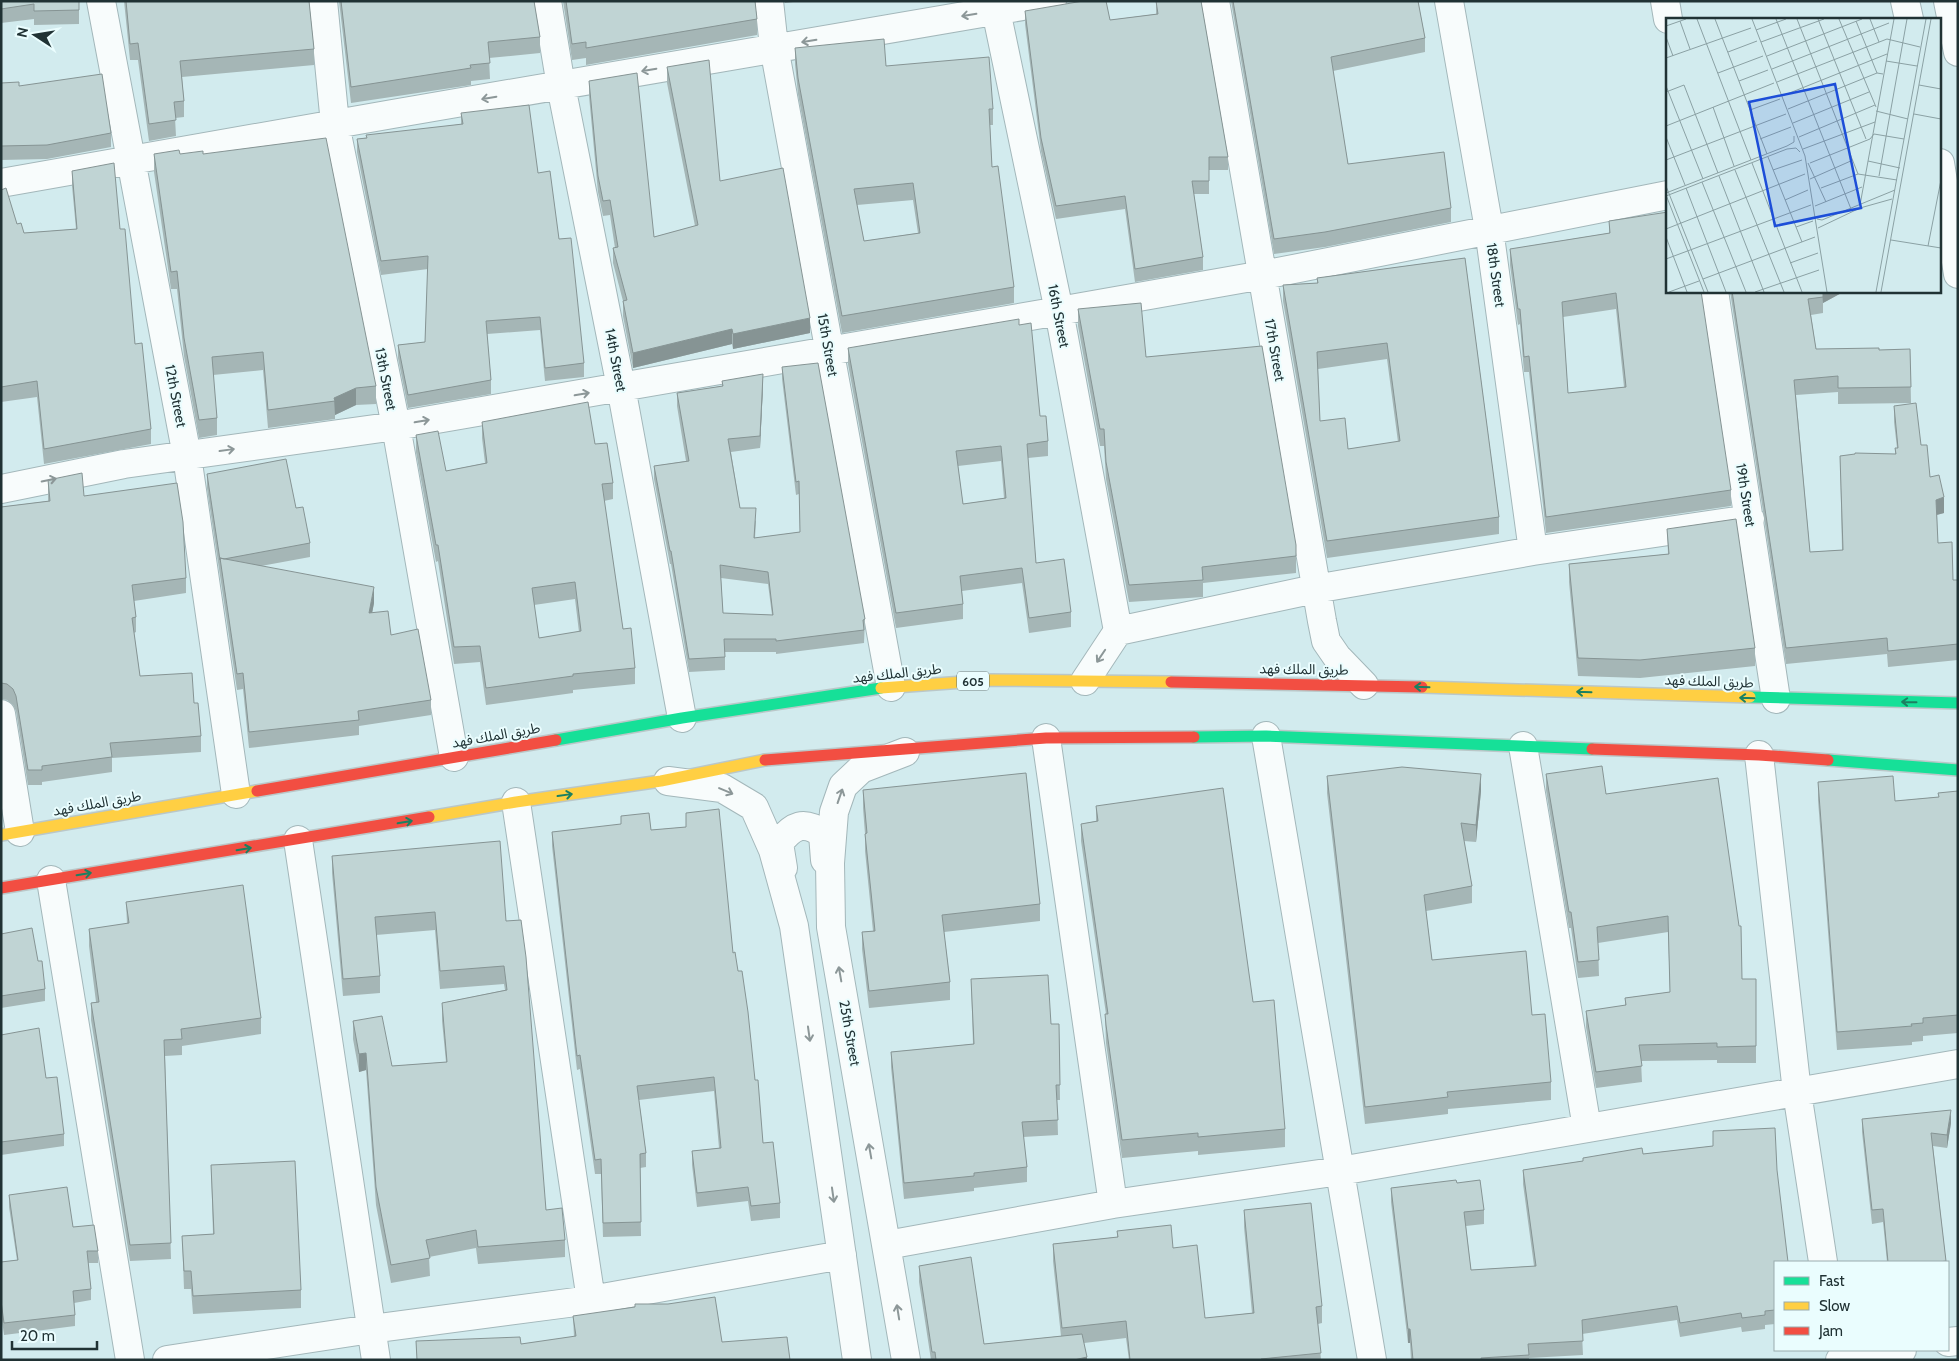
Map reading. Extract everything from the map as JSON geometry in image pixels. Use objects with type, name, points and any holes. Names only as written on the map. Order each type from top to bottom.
[{"type":"highway","name":"طريق الملك فهد","points":[[10,833],[682,718],[891,687],[991,680],[1364,685],[1958,703]]},
{"type":"highway","points":[[1,888],[298,840],[516,802],[661,780],[773,758],[1046,738],[1266,736],[1759,755],[1958,770]]},
{"type":"street","name":"12th Street","points":[[100,1],[132,159],[187,456],[236,794]]},
{"type":"street","name":"13th Street","points":[[323,1],[335,124],[396,426],[454,757]]},
{"type":"street","name":"14th Street","points":[[547,1],[561,86],[621,387],[682,718]]},
{"type":"street","name":"15th Street","points":[[769,1],[774,47],[891,687]]},
{"type":"street","points":[[1,183],[561,86],[995,6],[1052,1]]},
{"type":"street","name":"17th Street","points":[[1216,1],[1315,589],[1326,641],[1337,657],[1364,685]]},
{"type":"street","name":"18th Street","points":[[1449,1],[1489,229],[1533,551]]},
{"type":"street","points":[[1664,1],[1668,18]]},
{"type":"street","points":[[1948,1],[1958,52]]},
{"type":"street","name":"16th Street","points":[[995,6],[1059,311],[1118,631]]},
{"type":"street","points":[[1942,174],[1958,274]]},
{"type":"street","points":[[1,489],[124,464],[396,426],[1059,311],[1262,275],[1666,195]]},
{"type":"street","name":"19th Street","points":[[1714,292],[1776,698]]},
{"type":"street","points":[[1085,681],[1118,631],[1315,589],[1533,551],[1750,519]]},
{"type":"street","points":[[1,714],[10,833]]},
{"type":"street","points":[[1266,736],[1372,1360]]},
{"type":"street","points":[[1046,738],[1112,1204]]},
{"type":"street","points":[[1523,746],[1587,1128]]},
{"type":"street","name":"25th Street","points":[[906,1360],[831,927],[830,863],[834,812],[843,786],[861,769],[914,749]]},
{"type":"street","points":[[1759,755],[1797,1092],[1823,1261]]},
{"type":"street","points":[[661,780],[722,788],[754,807],[773,850],[794,926]]},
{"type":"street","points":[[516,802],[591,1300]]},
{"type":"street","points":[[831,927],[823,834],[812,826],[799,826],[788,832],[780,843],[782,865],[793,897],[794,926],[857,1360]]},
{"type":"street","points":[[298,840],[376,1360]]},
{"type":"street","points":[[51,880],[130,1360]]},
{"type":"street","points":[[886,1245],[1112,1204],[1340,1171],[1958,1064]]},
{"type":"street","points":[[167,1360],[371,1328],[591,1300],[842,1255]]},
{"type":"street","points":[[1839,1360],[1896,1351]]},
{"type":"building","points":[[1,1],[79,1],[79,10],[34,11],[34,4],[1,9]]},
{"type":"building","points":[[126,1],[309,1],[314,49],[180,61],[184,101],[174,102],[176,120],[149,124],[138,43],[130,44]]},
{"type":"building","points":[[341,1],[534,1],[540,37],[488,42],[490,63],[470,65],[471,68],[351,87]]},
{"type":"building","points":[[566,1],[755,1],[757,19],[586,48],[586,42],[572,44]]},
{"type":"building","points":[[1083,1],[1106,1],[1110,20],[1158,14],[1156,1],[1201,1],[1228,157],[1209,157],[1209,181],[1192,181],[1203,257],[1135,269],[1125,196],[1056,206],[1041,138],[1025,11]]},
{"type":"building","points":[[1233,1],[1418,1],[1425,38],[1331,57],[1348,164],[1444,152],[1451,208],[1325,232],[1274,239]]},
{"type":"building","points":[[884,39],[886,66],[989,57],[993,109],[989,109],[992,167],[998,166],[1014,287],[842,316],[798,78],[795,48]],"holes":[[[913,183],[920,233],[864,241],[854,189]]]},
{"type":"building","points":[[709,60],[720,181],[783,168],[810,318],[733,334],[732,329],[633,353],[623,301],[627,300],[613,248],[618,247],[610,200],[603,201],[598,176],[589,81],[637,73],[654,237],[698,225],[667,67]]},
{"type":"building","points":[[102,74],[111,133],[47,145],[1,146],[1,83],[19,82],[19,86]]},
{"type":"building","points":[[529,105],[538,173],[550,171],[559,239],[571,238],[584,363],[545,368],[540,317],[486,321],[491,380],[408,395],[398,345],[425,342],[428,256],[381,261],[357,139],[367,138],[366,135],[463,124],[461,113]]},
{"type":"building","points":[[326,138],[376,386],[356,388],[334,398],[335,401],[268,410],[263,352],[212,357],[217,418],[199,420],[184,338],[177,271],[171,272],[154,154],[179,150],[180,154],[203,151],[203,154]]},
{"type":"building","points":[[114,163],[120,229],[125,229],[135,344],[142,343],[151,429],[44,449],[37,381],[1,387],[1,190],[6,188],[17,224],[21,223],[24,233],[77,229],[72,171]]},
{"type":"building","points":[[1666,212],[1666,292],[1701,292],[1731,490],[1546,517],[1529,356],[1524,357],[1520,309],[1518,309],[1510,249],[1610,233],[1609,221]],"holes":[[[1616,293],[1626,387],[1568,393],[1562,302]]]},
{"type":"building","points":[[1465,258],[1499,517],[1327,541],[1283,285],[1318,283],[1317,278]],"holes":[[[1387,343],[1400,441],[1348,449],[1345,418],[1320,421],[1317,352]]]},
{"type":"building","points":[[1732,292],[1823,292],[1823,297],[1808,299],[1816,349],[1910,349],[1911,387],[1838,388],[1838,376],[1794,380],[1810,552],[1843,550],[1840,456],[1855,453],[1896,454],[1895,448],[1898,448],[1894,406],[1916,403],[1921,445],[1927,445],[1930,477],[1939,475],[1944,497],[1936,500],[1938,543],[1952,542],[1953,580],[1958,580],[1958,644],[1888,651],[1887,638],[1786,648]]},
{"type":"building","points":[[1141,303],[1146,357],[1262,346],[1296,545],[1296,556],[1202,567],[1203,580],[1129,585],[1106,462],[1104,429],[1100,429],[1078,309]]},
{"type":"building","points":[[1019,319],[1019,325],[1031,323],[1040,416],[1046,416],[1048,441],[1027,444],[1036,563],[1064,559],[1071,612],[1029,618],[1022,568],[960,576],[963,604],[896,613],[848,348]],"holes":[[[1001,446],[1006,498],[963,504],[956,451]]]},
{"type":"building","points":[[818,363],[865,619],[863,620],[864,630],[776,641],[776,639],[724,639],[725,657],[689,659],[671,551],[654,466],[689,461],[677,393],[723,386],[722,381],[763,374],[760,436],[728,439],[740,508],[756,508],[754,538],[800,532],[799,481],[796,482],[782,367]],"holes":[[[720,565],[768,572],[773,615],[723,613]]]},
{"type":"building","points":[[588,402],[595,444],[607,443],[613,483],[602,484],[623,629],[631,628],[635,668],[573,674],[573,676],[486,688],[480,646],[454,647],[438,545],[436,545],[416,435],[438,431],[446,471],[487,463],[482,422]],"holes":[[[575,582],[581,631],[539,638],[532,588]]]},
{"type":"building","points":[[286,459],[296,508],[303,507],[310,543],[224,559],[220,558],[220,560],[207,474]]},
{"type":"building","points":[[82,473],[84,496],[177,483],[183,522],[186,578],[132,585],[136,617],[132,618],[140,676],[192,673],[194,703],[198,703],[201,736],[110,743],[112,757],[42,766],[42,770],[28,770],[16,696],[13,689],[7,684],[1,683],[1,507],[50,501],[48,480]]},
{"type":"building","points":[[1736,519],[1755,648],[1640,660],[1578,658],[1569,564],[1669,554],[1667,529]]},
{"type":"building","points":[[220,558],[374,587],[369,613],[388,611],[391,635],[418,629],[431,700],[358,711],[359,720],[249,732],[243,673],[237,674]]},
{"type":"building","points":[[1602,766],[1606,794],[1718,778],[1739,926],[1741,926],[1742,979],[1756,979],[1756,1046],[1717,1047],[1717,1043],[1639,1045],[1642,1066],[1596,1072],[1586,1011],[1626,1005],[1625,998],[1670,992],[1668,916],[1597,927],[1599,960],[1578,962],[1546,774]]},
{"type":"building","points":[[1402,767],[1481,774],[1476,825],[1461,823],[1472,886],[1424,895],[1432,960],[1526,951],[1532,1015],[1545,1014],[1551,1082],[1447,1092],[1448,1097],[1365,1107],[1327,776]]},
{"type":"building","points":[[1026,773],[1040,904],[942,915],[950,982],[869,991],[862,932],[875,931],[865,834],[867,833],[863,790]]},
{"type":"building","points":[[1893,776],[1895,801],[1939,797],[1938,793],[1958,791],[1958,1015],[1923,1018],[1923,1023],[1911,1024],[1912,1026],[1837,1032],[1818,782]]},
{"type":"building","points":[[1223,788],[1253,1002],[1274,1000],[1285,1129],[1198,1137],[1198,1133],[1122,1140],[1106,1025],[1105,1014],[1108,1014],[1081,824],[1098,821],[1096,806]]},
{"type":"building","points":[[719,809],[733,953],[735,952],[738,971],[742,971],[755,1080],[758,1080],[763,1143],[773,1142],[780,1203],[751,1206],[748,1187],[697,1193],[692,1151],[721,1148],[714,1077],[637,1086],[646,1153],[640,1154],[641,1222],[603,1223],[601,1159],[595,1160],[580,1055],[577,1056],[552,832],[621,824],[621,816],[649,813],[651,830],[686,827],[686,813]]},
{"type":"building","points":[[500,841],[506,921],[521,920],[526,957],[546,1210],[562,1208],[565,1240],[478,1247],[476,1230],[426,1240],[430,1258],[391,1265],[376,1187],[366,1053],[359,1054],[353,1021],[382,1016],[392,1066],[447,1062],[442,1003],[507,990],[504,966],[440,971],[435,912],[375,917],[380,976],[343,979],[332,856]]},
{"type":"building","points":[[243,885],[261,1018],[181,1029],[182,1039],[164,1040],[171,1243],[130,1245],[91,1003],[99,1002],[89,929],[129,923],[126,902]]},
{"type":"building","points":[[32,928],[38,961],[42,961],[45,989],[1,996],[1,934]]},
{"type":"building","points":[[1048,975],[1051,1024],[1059,1024],[1060,1085],[1056,1085],[1058,1120],[1022,1122],[1027,1167],[974,1173],[974,1176],[904,1183],[891,1052],[974,1044],[971,979]]},
{"type":"building","points":[[39,1028],[46,1078],[57,1077],[64,1134],[1,1142],[1,1035]]},
{"type":"building","points":[[1951,1110],[1947,1135],[1931,1133],[1946,1261],[1888,1261],[1883,1209],[1872,1210],[1862,1119]]},
{"type":"building","points":[[1775,1128],[1777,1170],[1788,1261],[1774,1261],[1774,1310],[1765,1311],[1765,1315],[1742,1318],[1741,1313],[1680,1323],[1677,1306],[1582,1320],[1583,1341],[1528,1344],[1529,1355],[1481,1358],[1481,1360],[1413,1360],[1391,1188],[1456,1180],[1457,1183],[1480,1180],[1484,1210],[1464,1212],[1471,1270],[1536,1266],[1523,1170],[1583,1161],[1583,1158],[1642,1148],[1643,1154],[1713,1146],[1713,1131]]},
{"type":"building","points":[[295,1161],[301,1290],[193,1296],[191,1271],[184,1271],[182,1236],[214,1234],[211,1165]]},
{"type":"building","points":[[67,1187],[73,1227],[94,1225],[98,1251],[87,1251],[91,1289],[73,1291],[75,1315],[4,1323],[1,1301],[1,1262],[18,1260],[9,1195]]},
{"type":"building","points":[[1311,1203],[1322,1306],[1316,1307],[1321,1353],[1261,1360],[1130,1360],[1126,1321],[1062,1328],[1053,1244],[1118,1237],[1117,1231],[1171,1225],[1173,1248],[1197,1245],[1205,1318],[1254,1313],[1244,1210]]},
{"type":"building","points":[[971,1257],[984,1344],[1082,1334],[1087,1357],[1074,1360],[936,1360],[935,1352],[932,1352],[919,1266]]},
{"type":"building","points":[[715,1297],[722,1342],[787,1337],[790,1360],[417,1360],[416,1341],[520,1337],[521,1344],[576,1336],[573,1316],[635,1307],[635,1304],[668,1304]]},
{"type":"traffic: fast","points":[[556,740],[682,718],[881,688]]},
{"type":"traffic: fast","points":[[1750,697],[1958,703]]},
{"type":"traffic: fast","points":[[1194,737],[1266,736],[1592,749]]},
{"type":"traffic: fast","points":[[1828,760],[1958,770]]},
{"type":"traffic: slow","points":[[881,688],[991,680],[1171,682]]},
{"type":"traffic: slow","points":[[1422,687],[1750,697]]},
{"type":"traffic: slow","points":[[429,817],[661,781],[765,760]]},
{"type":"traffic: slow","points":[[1,835],[257,791]]},
{"type":"traffic: jam","points":[[1171,682],[1422,687]]},
{"type":"traffic: jam","points":[[765,760],[1046,738],[1194,737]]},
{"type":"traffic: jam","points":[[257,791],[556,740]]},
{"type":"traffic: jam","points":[[1592,749],[1759,755],[1828,760]]},
{"type":"traffic: jam","points":[[1,888],[429,817]]}]
